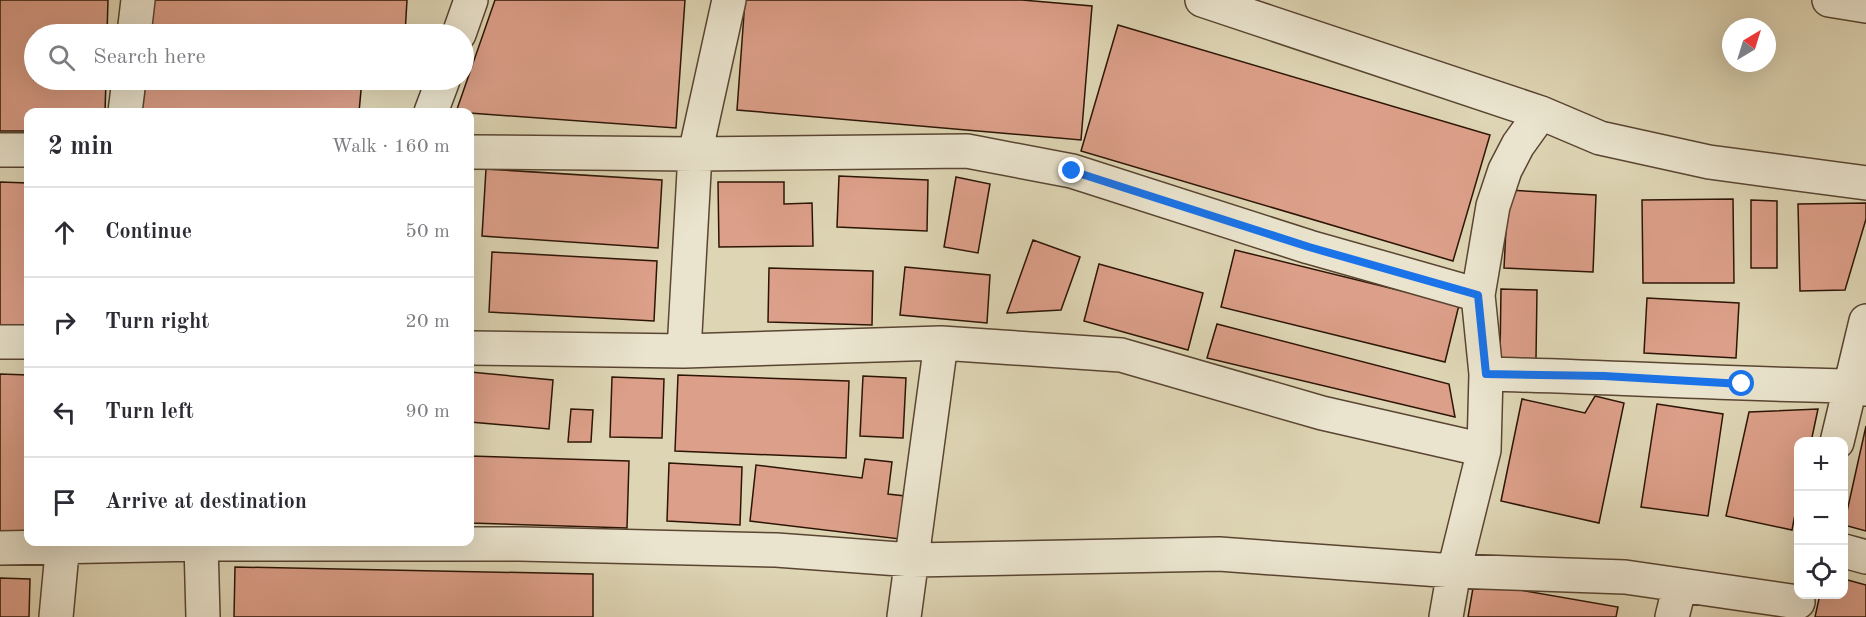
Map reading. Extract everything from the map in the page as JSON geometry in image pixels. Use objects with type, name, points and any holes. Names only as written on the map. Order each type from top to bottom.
[{"type":"street","points":[[135,24],[138,0]]},
{"type":"street","points":[[463,24],[471,0]]},
{"type":"street","points":[[684,351],[695,154],[729,0]]},
{"type":"street","points":[[1202,0],[1541,113],[1600,138],[1709,162],[1866,183]]},
{"type":"street","points":[[1829,0],[1866,6]]},
{"type":"street","points":[[126,108],[128,90]]},
{"type":"street","points":[[432,108],[439,90]]},
{"type":"street","points":[[1446,617],[1454,571],[1484,450],[1486,374],[1478,295],[1493,206],[1505,170],[1518,146],[1541,113]]},
{"type":"street","points":[[0,150],[24,150]]},
{"type":"street","points":[[474,152],[695,154],[967,151],[1072,171],[1309,247],[1478,295]]},
{"type":"street","points":[[1839,437],[1859,387],[1866,321]]},
{"type":"street","points":[[0,342],[24,342]]},
{"type":"street","points":[[904,617],[941,343]]},
{"type":"street","points":[[474,348],[684,351],[941,343],[1121,355],[1322,413],[1484,450]]},
{"type":"street","points":[[1486,374],[1604,376],[1742,384],[1859,387]]},
{"type":"street","points":[[474,544],[764,549],[913,560],[1219,554],[1454,571],[1624,577],[1798,604]]},
{"type":"street","points":[[0,548],[42,546]]},
{"type":"street","points":[[56,617],[63,546]]},
{"type":"street","points":[[201,546],[203,617]]},
{"type":"street","points":[[1848,552],[1866,557]]},
{"type":"street","points":[[1672,617],[1680,585]]},
{"type":"building","points":[[0,0],[108,0],[107,24],[24,24],[24,90],[106,90],[105,108],[24,108],[24,131],[0,131]]},
{"type":"building","points":[[149,0],[407,0],[406,24],[147,24]]},
{"type":"building","points":[[495,0],[685,0],[676,128],[474,113],[474,108],[457,108],[464,90],[474,90],[474,60]]},
{"type":"building","points":[[745,0],[1022,0],[1092,6],[1081,140],[737,110]]},
{"type":"building","points":[[1118,25],[1490,135],[1453,261],[1081,151]]},
{"type":"building","points":[[142,90],[361,90],[359,108],[140,108]]},
{"type":"building","points":[[486,169],[662,180],[658,248],[482,236]]},
{"type":"building","points":[[839,176],[928,180],[927,231],[837,227]]},
{"type":"building","points":[[956,177],[990,184],[978,253],[944,247]]},
{"type":"building","points":[[0,182],[24,183],[24,326],[0,325]]},
{"type":"building","points":[[718,182],[784,182],[784,204],[812,203],[813,246],[719,247]]},
{"type":"building","points":[[1508,190],[1596,195],[1593,272],[1504,268]]},
{"type":"building","points":[[1733,199],[1734,283],[1643,283],[1642,200]]},
{"type":"building","points":[[1751,200],[1777,201],[1777,268],[1751,268]]},
{"type":"building","points":[[1866,203],[1866,219],[1845,290],[1800,291],[1798,204]]},
{"type":"building","points":[[1033,240],[1080,257],[1061,310],[1007,313]]},
{"type":"building","points":[[1235,250],[1459,305],[1445,362],[1221,307]]},
{"type":"building","points":[[492,252],[657,261],[654,321],[489,312]]},
{"type":"building","points":[[1099,264],[1203,293],[1188,350],[1084,321]]},
{"type":"building","points":[[905,267],[990,275],[987,323],[900,315]]},
{"type":"building","points":[[769,268],[873,271],[872,325],[768,322]]},
{"type":"building","points":[[1501,289],[1537,290],[1536,359],[1500,358]]},
{"type":"building","points":[[1647,298],[1739,303],[1736,358],[1644,353]]},
{"type":"building","points":[[1217,324],[1449,384],[1455,417],[1207,358]]},
{"type":"building","points":[[474,372],[553,380],[549,429],[474,422]]},
{"type":"building","points":[[0,374],[24,375],[24,532],[0,531]]},
{"type":"building","points":[[678,375],[849,381],[846,458],[675,451]]},
{"type":"building","points":[[863,376],[906,378],[903,438],[860,436]]},
{"type":"building","points":[[612,377],[664,379],[662,438],[610,437]]},
{"type":"building","points":[[1595,396],[1624,403],[1599,523],[1501,501],[1522,399],[1585,413]]},
{"type":"building","points":[[1657,404],[1723,414],[1708,516],[1641,507]]},
{"type":"building","points":[[571,409],[593,410],[591,442],[568,442]]},
{"type":"building","points":[[1818,409],[1812,437],[1794,437],[1792,530],[1726,516],[1749,412]]},
{"type":"building","points":[[1866,426],[1866,531],[1848,526],[1848,507]]},
{"type":"building","points":[[474,456],[629,461],[627,528],[474,523]]},
{"type":"building","points":[[865,459],[892,462],[888,494],[905,496],[900,539],[750,521],[756,465],[862,478]]},
{"type":"building","points":[[669,463],[742,467],[740,525],[667,521]]},
{"type":"building","points":[[235,567],[593,574],[593,617],[234,617]]},
{"type":"building","points":[[0,578],[30,579],[29,617],[0,617]]},
{"type":"building","points":[[1848,580],[1866,585],[1866,617],[1815,617],[1819,599],[1848,599]]},
{"type":"building","points":[[1474,582],[1618,607],[1616,617],[1468,617]]},
{"type":"route","points":[[1072,171],[1309,247],[1478,295],[1486,374],[1604,376],[1742,384]]}]
